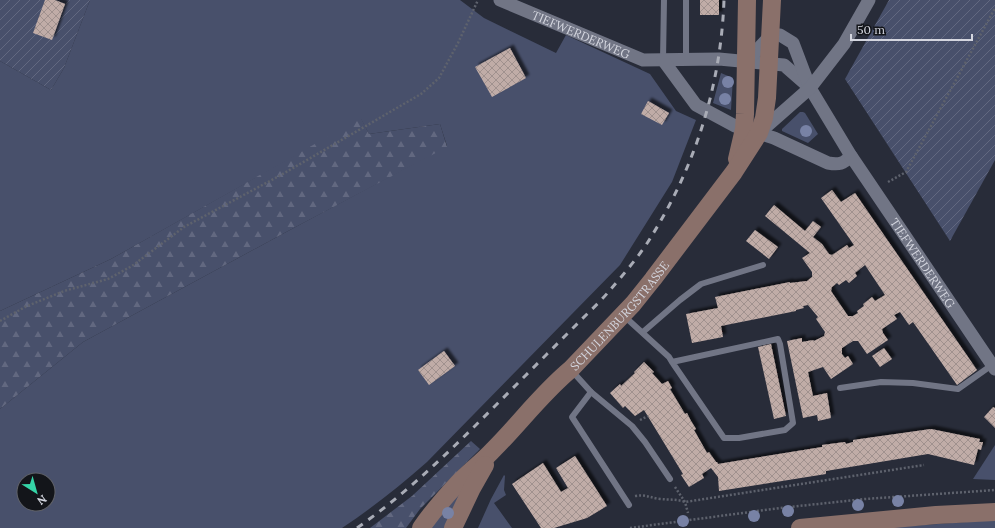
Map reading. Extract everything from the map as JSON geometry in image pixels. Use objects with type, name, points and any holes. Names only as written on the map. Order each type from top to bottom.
[{"type":"street","name":"TIEFWERDERWEG","points":[[500,0],[643,60],[719,59],[784,65],[810,88]]},
{"type":"street","points":[[747,0],[747,61],[751,131]]},
{"type":"street","name":"SCHULENBURGSTRASSE","points":[[421,528],[459,482],[494,449],[560,378],[571,369],[623,315],[653,279],[734,172],[751,131],[764,118],[770,63],[772,0]]},
{"type":"street","points":[[751,131],[810,88],[844,44],[869,0]]},
{"type":"street","name":"TIEFWERDERWEG","points":[[771,35],[780,35],[793,43],[810,88],[851,156],[993,367]]},
{"type":"street","points":[[747,61],[771,35]]},
{"type":"street","points":[[663,60],[696,105],[735,126],[774,138],[828,163],[837,165],[841,164],[851,156]]},
{"type":"street","name":"SCHULENBURGSTRASSE","points":[[453,528],[472,488],[494,449]]},
{"type":"street","points":[[800,528],[936,515],[995,512]]},
{"type":"lane","points":[[663,60],[664,0]]},
{"type":"lane","points":[[686,0],[686,60]]},
{"type":"lane","points":[[643,332],[700,284],[763,265]]},
{"type":"lane","points":[[623,315],[669,357],[672,362],[724,438],[739,438],[785,430],[793,423],[778,339],[672,362]]},
{"type":"lane","points":[[840,388],[881,382],[913,383],[958,389],[993,367]]},
{"type":"lane","points":[[571,369],[591,392],[632,426],[645,442],[670,479]]},
{"type":"lane","points":[[591,392],[572,417],[630,505]]},
{"type":"path","points":[[0,321],[25,307],[64,291],[108,279],[132,266],[184,227],[281,175],[421,94],[439,78],[458,43],[478,0]]},
{"type":"path","points":[[888,182],[906,172],[995,8]]},
{"type":"path","points":[[625,499],[643,495],[659,499],[678,499],[685,502],[924,465]]},
{"type":"path","points":[[670,479],[685,502],[688,513]]},
{"type":"path","points":[[630,528],[850,500],[995,490]]},
{"type":"green space","points":[[0,0],[90,0],[64,68],[51,90],[0,61]]},
{"type":"green space","points":[[90,0],[460,0],[484,18],[556,53],[566,35],[650,74],[676,111],[696,120],[672,182],[620,265],[427,462],[407,480],[342,528],[0,528],[0,409],[83,342],[447,146],[440,124],[369,134],[361,119],[111,259],[0,311],[0,61],[51,90],[64,68]]},
{"type":"green space","points":[[889,0],[995,0],[995,160],[950,241],[845,79]]},
{"type":"green space","points":[[721,73],[733,78],[731,110],[713,103]]},
{"type":"green space","points":[[800,112],[805,113],[818,134],[808,143],[782,131],[782,129]]},
{"type":"green space","points":[[361,118],[369,134],[440,124],[447,147],[83,342],[0,409],[0,311],[111,259]]},
{"type":"green space","points":[[471,441],[480,449],[420,509],[406,528],[370,528],[412,496]]},
{"type":"green space","points":[[995,445],[995,480],[973,479]]},
{"type":"green space","points":[[504,475],[504,490],[506,495],[494,503],[512,528],[478,528],[491,499]]},
{"type":"green space","points":[[460,492],[462,494],[446,528],[430,528]]},
{"type":"green space","points":[[995,520],[995,528],[881,528]]},
{"type":"building","points":[[45,0],[55,0],[65,4],[52,40],[33,33]]},
{"type":"building","points":[[700,0],[719,0],[719,15],[700,15]]},
{"type":"building","points":[[510,48],[526,78],[492,97],[475,67]]},
{"type":"building","points":[[648,101],[669,113],[662,125],[641,114]]},
{"type":"building","points":[[832,190],[841,202],[855,193],[977,370],[957,385],[913,322],[909,325],[900,312],[894,315],[897,319],[882,329],[888,340],[867,354],[858,341],[853,341],[842,348],[842,354],[845,358],[848,356],[853,364],[831,379],[823,367],[808,372],[813,396],[827,393],[831,418],[818,421],[817,415],[803,418],[787,341],[802,338],[802,342],[814,341],[824,336],[825,332],[816,319],[818,317],[808,305],[803,306],[804,308],[796,311],[721,326],[723,337],[692,343],[686,314],[718,308],[715,297],[790,282],[807,281],[812,277],[812,272],[802,258],[810,253],[765,216],[774,205],[805,231],[813,221],[821,227],[813,237],[822,244],[829,254],[832,255],[847,245],[849,248],[854,245],[821,198]],"holes":[[[865,265],[885,295],[875,301],[872,297],[863,304],[864,306],[857,311],[858,313],[853,316],[848,316],[831,291],[832,287],[837,283],[839,285],[846,280],[849,283],[857,276],[855,273]]]},
{"type":"building","points":[[755,230],[778,247],[769,259],[746,241]]},
{"type":"building","points":[[771,344],[786,416],[774,419],[758,347]]},
{"type":"building","points":[[884,348],[892,359],[880,367],[872,356]]},
{"type":"building","points":[[444,351],[455,366],[429,385],[418,370]]},
{"type":"building","points":[[644,362],[654,372],[652,373],[662,384],[668,381],[672,388],[670,389],[685,414],[687,413],[696,429],[694,430],[707,453],[709,452],[718,464],[822,447],[822,445],[845,442],[846,444],[853,442],[853,440],[931,429],[980,439],[979,442],[983,442],[981,450],[978,449],[974,465],[928,454],[826,471],[826,474],[719,491],[718,477],[711,468],[702,474],[704,478],[689,487],[681,475],[683,474],[644,410],[635,416],[625,406],[623,408],[610,393],[620,384],[621,386]]},
{"type":"building","points":[[993,407],[995,408],[995,428],[984,417]]},
{"type":"building","points":[[575,456],[607,506],[587,518],[554,528],[541,528],[512,484],[543,463],[561,492],[568,488],[556,468]]},
{"type":"railway","points":[[357,528],[418,480],[456,445],[607,294],[642,250],[667,210],[681,181],[693,153],[703,123],[718,62],[724,0]]}]
